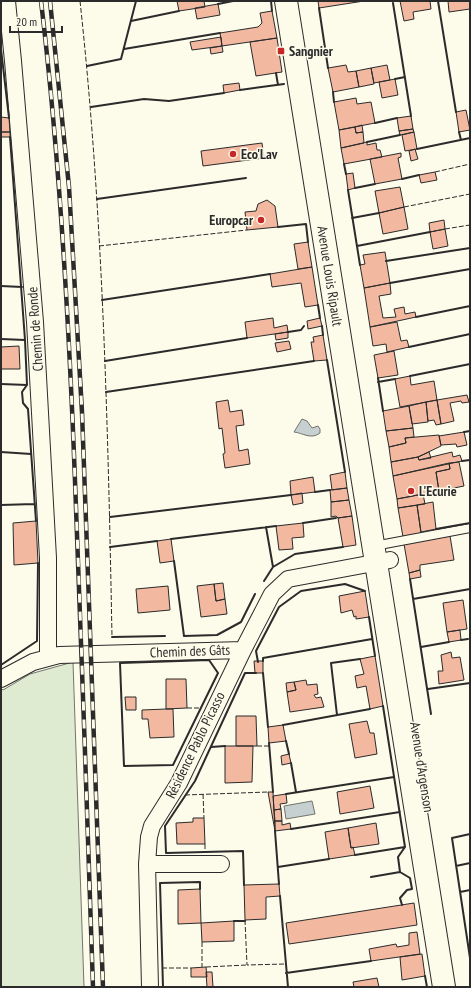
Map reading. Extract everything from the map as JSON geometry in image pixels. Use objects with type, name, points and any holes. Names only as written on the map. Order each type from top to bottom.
[{"type":"main road","name":"Avenue Louis Ripault","points":[[286,1],[381,552]]},
{"type":"main road","name":"Avenue Louis Ripault","points":[[301,1],[381,552]]},
{"type":"main road","name":"Avenue d'Argenson","points":[[381,552],[444,987]]},
{"type":"main road","name":"Avenue d'Argenson","points":[[381,552],[457,987]]},
{"type":"street","name":"Chemin de Ronde","points":[[7,1],[35,322],[48,558],[48,657]]},
{"type":"street","name":"Chemin des Gâts","points":[[1,679],[20,668],[48,657],[70,655],[243,650],[272,594],[279,585],[288,579],[381,552]]},
{"type":"street","name":"Résidence Pablo Picasso","points":[[150,987],[147,864],[149,837],[152,826],[179,783],[243,650]]},
{"type":"street","points":[[147,864],[221,864]]},
{"type":"lane","points":[[381,552],[470,528]]},
{"type":"green space","points":[[73,662],[84,987],[1,987],[1,688],[3,690],[30,674]]},
{"type":"shaded area","points":[[302,419],[307,421],[312,428],[318,426],[320,433],[310,436],[294,432]]},
{"type":"shaded area","points":[[312,801],[315,814],[286,819],[284,806]]},
{"type":"building","points":[[177,1],[204,1],[205,7],[179,11]]},
{"type":"building","points":[[318,1],[364,1],[319,8]]},
{"type":"building","points":[[400,1],[430,1],[431,9],[413,12],[414,19],[404,21]]},
{"type":"building","points":[[448,1],[470,1],[470,9],[449,12]]},
{"type":"building","points":[[218,4],[220,15],[197,19],[195,8]]},
{"type":"building","points":[[272,11],[277,38],[222,46],[220,33],[258,27],[262,23],[260,13]]},
{"type":"building","points":[[221,37],[222,46],[192,50],[190,42]]},
{"type":"building","points":[[277,38],[282,72],[256,76],[250,42]]},
{"type":"building","points":[[222,46],[223,52],[211,54],[210,48]]},
{"type":"building","points":[[346,65],[348,72],[356,71],[359,87],[333,92],[328,68]]},
{"type":"building","points":[[387,65],[390,80],[374,83],[371,68]]},
{"type":"building","points":[[371,68],[374,84],[359,87],[356,71]]},
{"type":"building","points":[[395,79],[398,95],[382,98],[379,82]]},
{"type":"building","points":[[239,83],[240,90],[224,93],[223,85]]},
{"type":"building","points":[[356,98],[357,104],[371,102],[375,123],[339,130],[334,102]]},
{"type":"building","points":[[466,110],[470,130],[459,132],[456,112]]},
{"type":"building","points":[[411,116],[413,129],[399,131],[397,118]]},
{"type":"building","points":[[1,117],[9,118],[10,132],[1,132]]},
{"type":"building","points":[[362,125],[363,132],[356,133],[355,127]]},
{"type":"building","points":[[355,127],[356,133],[363,132],[364,143],[341,148],[339,130]]},
{"type":"building","points":[[413,129],[414,132],[400,135],[399,131]]},
{"type":"building","points":[[1,132],[10,132],[10,137],[1,137]]},
{"type":"building","points":[[414,132],[417,149],[405,151],[402,135]]},
{"type":"building","points":[[367,142],[367,145],[376,143],[377,150],[380,150],[382,157],[344,164],[341,148]]},
{"type":"building","name":"Eco'Lav","points":[[262,143],[264,158],[203,166],[201,151]]},
{"type":"building","points":[[415,149],[418,159],[411,161],[409,151]]},
{"type":"building","points":[[401,153],[401,157],[398,158],[402,179],[375,184],[370,159]]},
{"type":"building","points":[[435,172],[437,180],[421,183],[419,175]]},
{"type":"building","points":[[353,173],[355,188],[348,190],[346,174]]},
{"type":"building","points":[[400,187],[404,207],[379,213],[375,191]]},
{"type":"building","name":"Europcar","points":[[267,200],[275,206],[278,227],[247,230],[245,212],[256,211],[258,204]]},
{"type":"building","points":[[404,207],[408,229],[383,234],[379,213]]},
{"type":"building","points":[[444,220],[445,229],[430,232],[429,223]]},
{"type":"building","points":[[445,229],[448,246],[433,249],[430,232]]},
{"type":"building","points":[[308,242],[312,267],[298,269],[294,244]]},
{"type":"building","points":[[385,252],[390,283],[364,288],[360,265],[365,264],[363,255]]},
{"type":"building","points":[[312,267],[318,305],[305,307],[301,283],[272,287],[270,274]]},
{"type":"building","points":[[390,283],[391,294],[379,296],[383,318],[396,317],[394,309],[404,307],[405,314],[415,312],[416,317],[370,327],[364,288]]},
{"type":"building","points":[[273,318],[274,328],[287,325],[288,332],[247,338],[245,322]]},
{"type":"building","points":[[320,318],[322,326],[308,329],[307,321]]},
{"type":"building","points":[[397,322],[401,341],[407,340],[409,347],[387,352],[386,344],[373,346],[370,327]]},
{"type":"building","points":[[288,332],[288,338],[276,340],[275,334]]},
{"type":"building","points":[[323,335],[327,360],[314,361],[311,342],[314,342],[313,337]]},
{"type":"building","points":[[289,341],[291,349],[277,352],[275,343]]},
{"type":"building","points":[[19,346],[20,369],[1,369],[1,347]]},
{"type":"building","points":[[394,351],[398,375],[378,378],[374,355]]},
{"type":"building","points":[[410,376],[411,385],[434,381],[437,400],[400,407],[395,379]]},
{"type":"building","points":[[467,395],[469,402],[462,403],[461,401],[450,403],[454,421],[441,424],[437,400]]},
{"type":"building","points":[[228,400],[230,412],[242,410],[244,425],[236,426],[239,451],[248,449],[250,464],[225,468],[222,428],[219,429],[216,402]]},
{"type":"building","points":[[437,400],[441,424],[436,425],[434,420],[428,421],[426,402]]},
{"type":"building","points":[[426,402],[428,422],[412,424],[409,406]]},
{"type":"building","points":[[409,406],[413,428],[386,431],[383,411]]},
{"type":"building","points":[[413,428],[414,437],[405,438],[406,443],[389,447],[386,431]]},
{"type":"building","points":[[464,432],[467,445],[457,447],[456,444],[441,445],[439,436]]},
{"type":"building","points":[[439,435],[441,446],[418,457],[391,462],[389,447],[406,443],[405,438]]},
{"type":"building","points":[[429,452],[431,458],[419,460],[418,457]]},
{"type":"building","points":[[452,452],[453,457],[460,455],[462,461],[393,476],[391,462],[418,457],[419,460]]},
{"type":"building","points":[[459,462],[464,486],[439,491],[436,472],[450,469],[449,463]]},
{"type":"building","points":[[449,463],[450,469],[436,472],[439,491],[397,499],[393,476]]},
{"type":"building","points":[[345,472],[347,488],[332,490],[330,475]]},
{"type":"building","points":[[313,477],[315,492],[291,495],[290,481]]},
{"type":"building","points":[[347,488],[349,500],[331,502],[330,490]]},
{"type":"building","points":[[302,493],[303,503],[293,505],[291,495]]},
{"type":"building","points":[[423,494],[425,504],[398,508],[397,499]]},
{"type":"building","points":[[349,500],[352,516],[338,518],[336,516],[331,517],[331,502]]},
{"type":"building","points":[[433,502],[436,529],[421,532],[417,505]]},
{"type":"building","points":[[417,505],[421,533],[403,537],[398,508]]},
{"type":"building","points":[[352,516],[356,545],[343,547],[338,518]]},
{"type":"building","points":[[36,521],[38,563],[14,565],[13,523]]},
{"type":"building","points":[[303,523],[304,537],[292,538],[293,549],[279,550],[276,526]]},
{"type":"building","points":[[450,536],[454,560],[420,565],[420,570],[409,573],[404,544]]},
{"type":"building","points":[[171,539],[174,561],[160,563],[157,541]]},
{"type":"building","points":[[420,570],[421,577],[410,579],[409,573]]},
{"type":"building","points":[[223,583],[225,599],[216,601],[214,584]]},
{"type":"building","points":[[214,584],[216,601],[225,599],[227,614],[201,617],[197,586]]},
{"type":"building","points":[[168,586],[170,610],[138,613],[136,589]]},
{"type":"building","points":[[365,591],[369,617],[356,619],[356,616],[354,617],[352,610],[341,613],[339,596]]},
{"type":"building","points":[[463,600],[467,629],[447,632],[443,603]]},
{"type":"building","points":[[460,630],[461,640],[449,642],[447,632]]},
{"type":"building","points":[[451,652],[452,658],[460,657],[464,680],[439,684],[438,671],[443,671],[441,655]]},
{"type":"building","points":[[375,656],[383,706],[370,709],[366,686],[357,688],[355,676],[364,674],[360,659]]},
{"type":"building","points":[[254,661],[263,661],[263,673],[255,673]]},
{"type":"building","points":[[166,679],[186,679],[187,708],[166,709]]},
{"type":"building","points":[[306,680],[307,685],[317,684],[318,694],[314,695],[316,698],[321,697],[324,707],[290,712],[287,692],[296,690],[294,682]]},
{"type":"building","points":[[294,682],[296,690],[287,692],[286,683]]},
{"type":"building","points":[[125,697],[136,697],[136,710],[126,710]]},
{"type":"building","points":[[173,709],[174,737],[150,738],[148,719],[142,719],[142,710]]},
{"type":"building","points":[[236,716],[256,716],[257,746],[236,746]]},
{"type":"building","points":[[367,721],[370,733],[374,733],[377,754],[355,758],[349,724]]},
{"type":"building","points":[[283,725],[286,741],[269,743],[268,727]]},
{"type":"building","points":[[225,746],[253,746],[252,782],[225,783]]},
{"type":"building","points":[[289,754],[291,763],[282,765],[281,756]]},
{"type":"building","points":[[370,786],[374,808],[340,814],[337,792]]},
{"type":"building","points":[[268,792],[273,792],[275,831]]},
{"type":"building","points":[[286,794],[287,803],[280,804],[281,809],[274,810],[273,796]]},
{"type":"building","points":[[281,809],[282,821],[275,821],[274,810]]},
{"type":"building","points":[[193,818],[204,818],[205,844],[177,844],[176,823],[193,822]]},
{"type":"building","points":[[275,821],[282,821],[282,825],[290,823],[291,829],[275,831]]},
{"type":"building","points":[[376,823],[379,844],[351,848],[348,828]]},
{"type":"building","points":[[348,828],[351,848],[353,847],[355,855],[329,859],[325,832]]},
{"type":"building","points":[[279,884],[280,896],[266,897],[266,919],[245,920],[244,885]]},
{"type":"building","points":[[200,889],[201,923],[178,924],[178,890]]},
{"type":"building","points":[[414,903],[417,925],[289,944],[286,923]]},
{"type":"building","points":[[234,921],[234,941],[202,942],[201,923]]},
{"type":"building","points":[[417,932],[420,954],[371,961],[369,949],[396,944],[397,947],[409,945],[409,933]]},
{"type":"building","points":[[422,954],[425,976],[402,980],[400,957]]},
{"type":"building","points":[[206,967],[207,977],[191,977],[191,968]]},
{"type":"building","points":[[206,972],[212,972],[213,987],[207,987]]},
{"type":"building","points":[[377,978],[379,987],[354,987],[353,982]]},
{"type":"railway","points":[[41,1],[59,181],[70,361],[93,987]]},
{"type":"railway","points":[[50,1],[69,187],[82,412],[103,987]]},
{"type":"fence","points":[[80,1],[88,80],[99,239],[109,478],[112,637]]},
{"type":"fence","points":[[435,172],[470,164]]},
{"type":"fence","points":[[404,207],[470,194]]},
{"type":"fence","points":[[445,229],[470,225]]},
{"type":"fence","points":[[99,246],[247,230]]},
{"type":"fence","points":[[187,708],[201,708]]},
{"type":"fence","points":[[257,746],[269,746]]},
{"type":"fence","points":[[185,795],[268,792]]},
{"type":"fence","points":[[203,794],[204,818]]},
{"type":"fence","points":[[205,844],[205,852]]},
{"type":"fence","points":[[245,920],[247,965],[285,964]]},
{"type":"fence","points":[[202,942],[202,967]]},
{"type":"fence","points":[[206,967],[247,965]]},
{"type":"fence","points":[[162,968],[191,968]]},
{"type":"wall","points":[[87,66],[121,59],[136,1]]},
{"type":"wall","points":[[218,4],[233,1]]},
{"type":"wall","points":[[271,1],[272,11]]},
{"type":"wall","points":[[438,1],[456,112]]},
{"type":"wall","points":[[393,3],[411,116]]},
{"type":"wall","points":[[319,8],[328,68]]},
{"type":"wall","points":[[131,21],[179,11]]},
{"type":"wall","points":[[124,49],[220,33]]},
{"type":"wall","points":[[1,49],[9,118]]},
{"type":"wall","points":[[276,73],[278,85]]},
{"type":"wall","points":[[395,79],[405,77]]},
{"type":"wall","points":[[240,90],[284,84]]},
{"type":"wall","points":[[333,92],[334,102]]},
{"type":"wall","points":[[91,107],[144,99],[169,101],[224,93]]},
{"type":"wall","points":[[375,123],[397,118]]},
{"type":"wall","points":[[459,132],[461,140]]},
{"type":"wall","points":[[367,142],[400,135]]},
{"type":"wall","points":[[10,137],[25,340],[27,385],[22,392],[23,403],[28,409],[36,521]]},
{"type":"wall","points":[[417,149],[470,138]]},
{"type":"wall","points":[[344,164],[346,174]]},
{"type":"wall","points":[[402,179],[419,175]]},
{"type":"wall","points":[[97,199],[246,178]]},
{"type":"wall","points":[[355,188],[375,184]]},
{"type":"wall","points":[[348,190],[360,265]]},
{"type":"wall","points":[[352,218],[379,213]]},
{"type":"wall","points":[[278,227],[306,224],[308,242]]},
{"type":"wall","points":[[357,246],[430,232]]},
{"type":"wall","points":[[386,261],[470,248]]},
{"type":"wall","points":[[390,283],[470,269]]},
{"type":"wall","points":[[102,300],[270,274]]},
{"type":"wall","points":[[1,286],[22,287]]},
{"type":"wall","points":[[318,305],[320,318]]},
{"type":"wall","points":[[416,317],[470,306]]},
{"type":"wall","points":[[288,332],[301,330],[304,326]]},
{"type":"wall","points":[[322,326],[323,335]]},
{"type":"wall","points":[[409,347],[470,334]]},
{"type":"wall","points":[[105,361],[247,338]]},
{"type":"wall","points":[[1,339],[25,340]]},
{"type":"wall","points":[[327,360],[345,472]]},
{"type":"wall","points":[[106,392],[314,361]]},
{"type":"wall","points":[[410,376],[470,364]]},
{"type":"wall","points":[[378,378],[383,411]]},
{"type":"wall","points":[[378,382],[395,379]]},
{"type":"wall","points":[[1,384],[27,385]]},
{"type":"wall","points":[[464,432],[470,431]]},
{"type":"wall","points":[[1,452],[31,454]]},
{"type":"wall","points":[[462,461],[470,460]]},
{"type":"wall","points":[[315,492],[330,490]]},
{"type":"wall","points":[[110,517],[291,495]]},
{"type":"wall","points":[[1,505],[34,504]]},
{"type":"wall","points":[[303,523],[336,518]]},
{"type":"wall","points":[[436,529],[470,523]]},
{"type":"wall","points":[[171,539],[276,526]]},
{"type":"wall","points":[[266,527],[273,567]]},
{"type":"wall","points":[[110,547],[157,541]]},
{"type":"wall","points":[[264,581],[273,567],[295,554],[343,547]]},
{"type":"wall","points":[[174,561],[184,636],[217,635],[241,622],[255,594]]},
{"type":"wall","points":[[1,665],[37,641],[38,563]]},
{"type":"wall","points":[[410,579],[431,714]]},
{"type":"wall","points":[[258,662],[256,651],[279,607],[301,591],[345,584],[365,591]]},
{"type":"wall","points":[[413,599],[470,589]]},
{"type":"wall","points":[[369,617],[375,656]]},
{"type":"wall","points":[[112,637],[165,636]]},
{"type":"wall","points":[[263,661],[263,658],[372,639]]},
{"type":"wall","points":[[461,640],[468,639]]},
{"type":"wall","points":[[421,647],[449,642]]},
{"type":"wall","points":[[337,715],[331,663],[360,659]]},
{"type":"wall","points":[[209,660],[218,673],[173,765],[124,766],[120,663],[209,660]]},
{"type":"wall","points":[[244,885],[243,851],[166,853],[165,826],[195,781],[245,673],[256,673]]},
{"type":"wall","points":[[263,673],[268,727]]},
{"type":"wall","points":[[428,689],[470,683]]},
{"type":"wall","points":[[383,706],[405,847],[398,857],[400,872],[410,878],[412,889],[407,890],[400,898],[402,905]]},
{"type":"wall","points":[[283,725],[370,709]]},
{"type":"wall","points":[[286,741],[289,754]]},
{"type":"wall","points":[[269,743],[273,792]]},
{"type":"wall","points":[[211,747],[225,746]]},
{"type":"wall","points":[[291,763],[296,792]]},
{"type":"wall","points":[[286,794],[394,777]]},
{"type":"wall","points":[[291,829],[400,812]]},
{"type":"wall","points":[[275,831],[279,884]]},
{"type":"wall","points":[[470,834],[452,838],[470,958]]},
{"type":"wall","points":[[355,855],[405,847]]},
{"type":"wall","points":[[278,867],[329,859]]},
{"type":"wall","points":[[456,866],[470,863]]},
{"type":"wall","points":[[371,877],[400,872]]},
{"type":"wall","points":[[163,987],[160,883],[200,882],[200,889]]},
{"type":"wall","points":[[460,892],[470,890]]},
{"type":"wall","points":[[280,896],[288,987]]},
{"type":"wall","points":[[234,921],[245,921]]},
{"type":"wall","points":[[286,973],[371,961]]},
{"type":"wall","points":[[425,976],[427,987]]},
{"type":"place","name":"Sangnier","points":[[281,51]]},
{"type":"place","name":"Eco'Lav","points":[[233,154]]},
{"type":"place","name":"Europcar","points":[[261,220]]},
{"type":"place","name":"L'Ecurie","points":[[411,491]]}]
